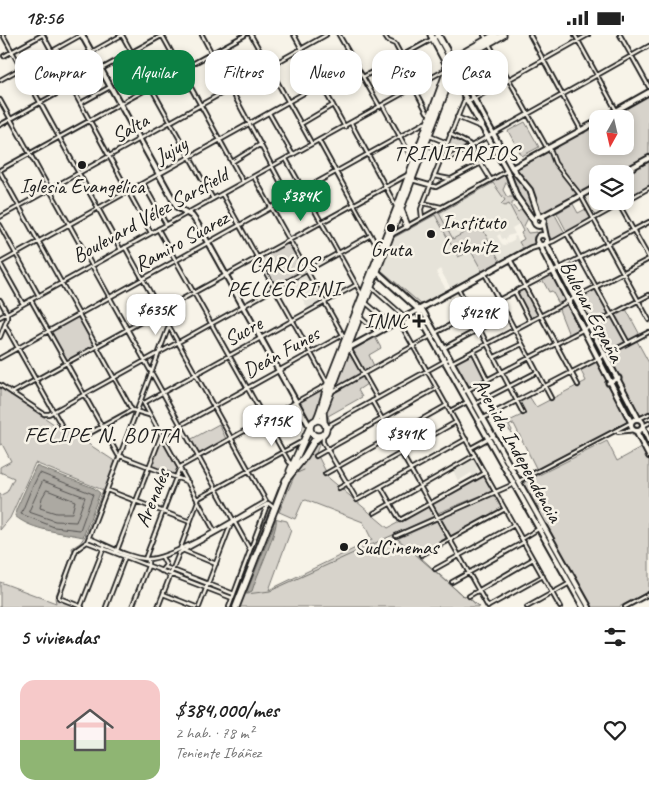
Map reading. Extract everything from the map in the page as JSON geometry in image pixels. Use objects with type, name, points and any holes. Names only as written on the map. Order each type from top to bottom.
[{"type":"highway","name":"Boulevard Vélez Sarsfield","points":[[468,50],[495,35]]},
{"type":"highway","name":"Boulevard Vélez Sarsfield","points":[[471,50],[486,39],[503,35]]},
{"type":"highway","points":[[427,135],[431,116],[442,90]]},
{"type":"highway","points":[[323,435],[323,413],[360,317],[364,299],[399,208],[414,161],[427,135],[442,94]]},
{"type":"highway","points":[[409,177],[423,143]]},
{"type":"highway","points":[[399,208],[407,227]]},
{"type":"highway","points":[[295,465],[310,428],[319,417],[321,404],[344,336],[371,287],[380,251],[388,236]]},
{"type":"highway","points":[[315,421],[324,423]]},
{"type":"highway","points":[[310,428],[312,434],[323,435]]},
{"type":"highway","points":[[236,600],[255,555],[268,504],[295,465],[305,456],[314,441],[323,435]]},
{"type":"main road","points":[[81,35],[90,50]]},
{"type":"main road","name":"Bulevar España","points":[[435,36],[446,50]]},
{"type":"main road","name":"Bulevar España","points":[[435,36],[442,53]]},
{"type":"main road","points":[[103,74],[177,207],[195,219],[310,428]]},
{"type":"main road","points":[[616,110],[649,92]]},
{"type":"main road","name":"Bulevar España","points":[[465,95],[508,171],[517,197],[538,231],[553,272],[635,431]]},
{"type":"main road","name":"Bulevar España","points":[[471,95],[512,168],[531,192],[542,219],[542,242],[559,269],[604,355],[643,422],[643,427]]},
{"type":"main road","points":[[512,168],[589,125]]},
{"type":"main road","points":[[634,166],[649,158]]},
{"type":"main road","points":[[542,219],[535,217],[534,223],[540,226],[542,219],[550,213],[589,191]]},
{"type":"main road","name":"Deán Funes","points":[[340,352],[542,242]]},
{"type":"main road","name":"Avenida Independencia","points":[[375,270],[419,310],[424,311],[518,481],[583,607]]},
{"type":"main road","name":"Avenida Independencia","points":[[419,310],[418,314],[513,483],[589,607]]},
{"type":"main road","points":[[631,422],[639,418]]},
{"type":"main road","points":[[306,419],[315,421]]},
{"type":"main road","points":[[648,457],[635,431],[643,427],[649,441]]},
{"type":"main road","points":[[513,483],[518,481]]},
{"type":"main road","points":[[513,483],[518,481]]},
{"type":"street","points":[[3,35],[15,56]]},
{"type":"street","points":[[4,56],[42,35],[51,50]]},
{"type":"street","points":[[54,50],[81,35]]},
{"type":"street","points":[[95,50],[122,35],[131,50]]},
{"type":"street","points":[[136,50],[162,35],[170,50]]},
{"type":"street","points":[[202,35],[210,50]]},
{"type":"street","points":[[218,50],[245,35]]},
{"type":"street","points":[[251,35],[259,50]]},
{"type":"street","points":[[294,35],[301,49]]},
{"type":"street","name":"Salta","points":[[280,61],[326,35]]},
{"type":"street","points":[[339,35],[348,50]]},
{"type":"street","points":[[384,35],[386,40],[395,44],[399,50]]},
{"type":"street","points":[[530,35],[581,129]]},
{"type":"street","points":[[575,35],[616,110]]},
{"type":"street","points":[[588,35],[508,79],[555,163],[580,196],[594,219],[649,320]]},
{"type":"street","points":[[620,35],[649,87]]},
{"type":"street","points":[[411,50],[435,36]]},
{"type":"street","points":[[486,39],[492,50]]},
{"type":"street","points":[[441,158],[447,159],[649,46]]},
{"type":"street","points":[[0,80],[15,72]]},
{"type":"street","points":[[372,72],[363,77],[414,161]]},
{"type":"street","points":[[280,86],[312,144]]},
{"type":"street","points":[[81,103],[110,87]]},
{"type":"street","points":[[37,95],[121,250]]},
{"type":"street","points":[[0,125],[54,95]]},
{"type":"street","points":[[76,95],[151,233]]},
{"type":"street","points":[[132,410],[0,171],[136,95]]},
{"type":"street","points":[[155,95],[213,199]]},
{"type":"street","points":[[195,95],[243,182]]},
{"type":"street","name":"Salta","points":[[0,217],[218,95]]},
{"type":"street","points":[[235,95],[290,198]]},
{"type":"street","name":"Jujuy","points":[[0,263],[189,156],[303,95]]},
{"type":"street","points":[[328,95],[345,127]]},
{"type":"street","name":"Boulevard Vélez Sarsfield","points":[[0,317],[400,95]]},
{"type":"street","points":[[420,95],[427,112],[431,116]]},
{"type":"street","points":[[422,218],[420,213],[423,203],[463,102],[481,95]]},
{"type":"street","points":[[0,100],[250,551]]},
{"type":"street","points":[[301,124],[333,105]]},
{"type":"street","points":[[269,112],[293,155]]},
{"type":"street","points":[[457,117],[483,129]]},
{"type":"street","points":[[351,123],[399,208]]},
{"type":"street","name":"Ramiro Suarez","points":[[0,357],[424,123],[429,123]]},
{"type":"street","points":[[450,134],[466,141],[470,145],[491,180]]},
{"type":"street","points":[[427,135],[447,143]]},
{"type":"street","points":[[319,140],[380,251]]},
{"type":"street","points":[[423,143],[443,151]]},
{"type":"street","points":[[232,161],[261,144]]},
{"type":"street","points":[[286,159],[364,299],[392,325]]},
{"type":"street","points":[[12,393],[385,186],[409,177],[430,187],[438,187],[481,163]]},
{"type":"street","points":[[388,236],[512,168]]},
{"type":"street","points":[[434,176],[441,179],[452,179]]},
{"type":"street","points":[[254,177],[344,336]]},
{"type":"street","points":[[143,183],[166,224]]},
{"type":"street","points":[[648,189],[649,195]]},
{"type":"street","name":"Deán Funes","points":[[634,197],[648,189]]},
{"type":"street","points":[[222,194],[328,384]]},
{"type":"street","points":[[423,203],[442,207]]},
{"type":"street","name":"Deán Funes","points":[[542,242],[567,234],[610,210]]},
{"type":"street","points":[[466,439],[357,500],[328,450],[323,435],[331,424],[427,370],[473,351],[649,258],[622,210]]},
{"type":"street","points":[[331,393],[436,333],[649,222]]},
{"type":"street","points":[[0,225],[39,295]]},
{"type":"street","points":[[158,229],[289,462],[295,465]]},
{"type":"street","points":[[567,234],[628,343]]},
{"type":"street","points":[[0,385],[44,414],[54,411],[371,235]]},
{"type":"street","points":[[126,247],[268,504]]},
{"type":"street","points":[[510,259],[578,385]]},
{"type":"street","points":[[0,263],[23,304]]},
{"type":"street","points":[[484,273],[551,398]]},
{"type":"street","name":"Sucre","points":[[144,403],[356,285]]},
{"type":"street","points":[[371,287],[406,317]]},
{"type":"street","points":[[458,288],[523,413]]},
{"type":"street","points":[[515,292],[530,321]]},
{"type":"street","points":[[462,393],[649,295]]},
{"type":"street","points":[[0,300],[7,313],[0,337]]},
{"type":"street","points":[[31,300],[101,426],[120,456],[188,483]]},
{"type":"street","points":[[444,348],[506,314]]},
{"type":"street","points":[[360,317],[378,333]]},
{"type":"street","points":[[400,321],[560,607]]},
{"type":"street","points":[[5,325],[64,430]]},
{"type":"street","points":[[105,544],[82,607],[59,598],[76,550],[87,542],[89,538],[169,326]]},
{"type":"street","points":[[478,421],[649,332]]},
{"type":"street","name":"Deán Funes","points":[[161,436],[344,336]]},
{"type":"street","points":[[495,357],[522,344]]},
{"type":"street","points":[[348,349],[377,398]]},
{"type":"street","points":[[473,351],[488,379]]},
{"type":"street","points":[[446,363],[451,360]]},
{"type":"street","points":[[475,405],[537,372]]},
{"type":"street","points":[[609,383],[618,378]]},
{"type":"street","name":"Arenales","points":[[132,607],[148,566],[146,559],[180,468],[328,384]]},
{"type":"street","points":[[316,456],[437,388]]},
{"type":"street","points":[[142,399],[214,530]]},
{"type":"street","points":[[372,401],[488,607],[543,576]]},
{"type":"street","points":[[450,411],[467,402]]},
{"type":"street","points":[[325,474],[447,405]]},
{"type":"street","points":[[81,438],[132,410],[150,415]]},
{"type":"street","points":[[639,418],[649,414]]},
{"type":"street","points":[[339,488],[456,422]]},
{"type":"street","points":[[518,481],[616,432],[631,422]]},
{"type":"street","points":[[324,423],[331,424]]},
{"type":"street","points":[[643,427],[649,423]]},
{"type":"street","points":[[616,432],[628,429],[635,431]]},
{"type":"street","points":[[116,553],[161,436]]},
{"type":"street","points":[[471,448],[493,436]]},
{"type":"street","points":[[182,550],[198,500],[216,488],[304,440]]},
{"type":"street","points":[[374,513],[475,455]]},
{"type":"street","points":[[381,487],[400,520],[485,473]]},
{"type":"street","points":[[396,536],[513,483]]},
{"type":"street","points":[[107,490],[190,522]]},
{"type":"street","points":[[89,538],[146,559],[163,557],[182,550],[268,504]]},
{"type":"street","points":[[229,607],[236,600],[250,551],[268,504]]},
{"type":"street","points":[[421,555],[505,509]]},
{"type":"street","points":[[158,607],[178,554],[214,530],[233,522]]},
{"type":"street","points":[[163,594],[198,607],[233,522]]},
{"type":"street","points":[[435,569],[514,525]]},
{"type":"street","points":[[452,582],[523,540],[541,527]]},
{"type":"street","points":[[87,542],[236,600]]},
{"type":"street","points":[[182,550],[216,564]]},
{"type":"street","points":[[106,607],[127,553]]},
{"type":"street","points":[[161,571],[165,567],[166,561],[163,557]]},
{"type":"street","points":[[469,596],[534,559]]},
{"type":"street","points":[[165,567],[208,584],[236,600]]},
{"type":"street","points":[[527,607],[570,583]]},
{"type":"street","points":[[625,607],[649,594]]},
{"type":"shaded area","points":[[649,94],[649,156],[633,165],[589,165],[589,189],[540,215],[533,194],[516,168],[549,150],[554,162],[569,179],[555,163],[552,148],[572,136],[585,133],[585,130],[589,128],[589,155],[634,155],[634,110],[621,110]]},
{"type":"shaded area","points":[[525,122],[539,147],[522,156],[508,131]]},
{"type":"shaded area","points":[[451,136],[468,146],[448,158],[442,158]]},
{"type":"shaded area","points":[[649,161],[649,186],[634,194],[634,169]]},
{"type":"shaded area","points":[[512,172],[529,191],[537,215],[534,216],[518,198],[510,173]]},
{"type":"shaded area","points":[[505,174],[508,178],[503,190],[507,197],[515,197],[522,207],[516,201],[512,203],[518,212],[523,208],[529,216],[524,226],[528,233],[537,232],[534,244],[423,306],[415,303],[380,272],[392,237]],"holes":[[[493,183],[505,200],[501,204],[505,206],[509,204],[523,231],[521,233],[524,239],[519,242],[523,249],[500,261],[480,224],[453,239],[439,213]],[[435,215],[458,257],[471,251],[482,271],[421,304],[381,270],[393,238]]]},
{"type":"shaded area","points":[[493,183],[505,200],[501,203],[509,204],[519,224],[512,228],[515,234],[507,236],[506,240],[502,239],[500,234],[497,236],[503,246],[515,239],[514,237],[516,236],[523,249],[500,261],[453,240],[438,213]]},
{"type":"shaded area","points":[[573,204],[578,213],[586,209],[592,219],[567,232],[557,213]]},
{"type":"shaded area","points":[[554,213],[565,233],[550,242],[546,230],[546,217]]},
{"type":"shaded area","points":[[435,215],[458,257],[471,251],[482,271],[451,289],[440,269],[436,272],[447,291],[421,304],[381,270],[393,238]]},
{"type":"shaded area","points":[[289,242],[305,270],[276,286],[260,258]]},
{"type":"shaded area","points":[[553,274],[566,300],[559,304],[552,291],[549,292],[542,279]]},
{"type":"shaded area","points":[[306,275],[321,302],[308,309],[293,282]]},
{"type":"shaded area","points":[[525,288],[539,314],[531,319],[517,293]]},
{"type":"shaded area","points":[[595,289],[609,314],[591,324],[577,297]]},
{"type":"shaded area","points":[[567,303],[580,328],[569,335],[558,307]]},
{"type":"shaded area","points":[[626,309],[640,335],[607,353],[592,326]]},
{"type":"shaded area","points":[[78,316],[94,346],[67,361],[50,332]]},
{"type":"shaded area","points":[[649,333],[637,341],[649,363],[649,413],[640,415],[608,355]]},
{"type":"shaded area","points":[[375,337],[381,348],[369,355],[374,366],[364,372],[352,351]]},
{"type":"shaded area","points":[[472,353],[485,379],[468,388],[454,363]]},
{"type":"shaded area","points":[[351,354],[361,374],[336,388],[348,355]]},
{"type":"shaded area","points":[[597,361],[628,422],[519,478],[486,420],[519,477],[536,468],[514,424],[509,425],[512,430],[511,433],[505,423],[524,414],[519,401],[529,396],[536,407],[586,381],[580,369]]},
{"type":"shaded area","points":[[361,376],[367,384],[358,390],[362,397],[328,416],[330,422],[325,422],[323,418],[332,396]]},
{"type":"shaded area","points":[[0,387],[64,431],[67,430],[116,462],[86,540],[76,549],[58,596],[59,599],[81,607],[0,607],[0,582],[56,603],[55,598],[73,552],[72,548],[80,543],[85,536],[103,490],[35,463],[10,518],[0,530],[0,493],[1,495],[7,492],[14,478],[0,472],[0,467],[11,461],[2,444],[0,445]]},
{"type":"shaded area","points":[[325,387],[318,416],[313,421],[309,420],[298,403]]},
{"type":"shaded area","points":[[219,424],[226,439],[198,454],[190,440]]},
{"type":"shaded area","points":[[624,431],[635,433],[649,459],[649,591],[619,607],[590,607],[521,484],[607,441],[617,461],[641,448],[636,437]]},
{"type":"shaded area","points":[[162,439],[178,468],[175,476],[151,466]]},
{"type":"shaded area","points":[[321,439],[315,456],[318,456],[326,472],[324,474],[388,528],[430,506],[434,516],[394,534],[399,538],[437,521],[446,538],[418,555],[462,595],[468,597],[479,607],[237,607],[274,518],[287,521],[291,530],[269,590],[372,540],[363,522],[306,500],[303,501],[295,519],[277,511],[276,507],[294,470],[306,453]]},
{"type":"shaded area","points":[[473,459],[479,466],[476,468],[479,472],[473,476],[471,473],[458,481],[453,470]]},
{"type":"shaded area","points":[[483,475],[492,491],[438,513],[432,503]]},
{"type":"shaded area","points":[[495,495],[503,509],[451,536],[441,518]]},
{"type":"shaded area","points":[[270,508],[254,556],[239,592],[236,592]]},
{"type":"water","points":[[36,466],[94,488],[100,493],[83,537],[39,528],[15,516]]},
{"type":"water","points":[[276,519],[271,540],[252,591],[246,594],[274,525],[272,523]]},
{"type":"waterway","points":[[308,445],[310,440]]},
{"type":"waterway","points":[[279,512],[295,474],[314,447]]},
{"type":"waterway","points":[[295,474],[304,470]]},
{"type":"waterway","points":[[247,594],[270,591],[393,535]]},
{"type":"waterway","points":[[398,539],[462,595],[468,597],[479,607]]},
{"type":"place","name":"Iglesia Evangélica","points":[[82,165]]},
{"type":"place","name":"Gruta","points":[[391,228]]},
{"type":"place","name":"Instituto Leibnitz","points":[[431,234]]},
{"type":"place","name":"INNC","points":[[419,321]]},
{"type":"place","name":"SudCinemas","points":[[344,547]]},
{"type":"district","name":"TRINITARIOS","points":[[456,152]]},
{"type":"district","name":"CARLOS PELLEGRINI","points":[[284,276]]},
{"type":"district","name":"FELIPE N. BOTTA","points":[[102,434]]}]
